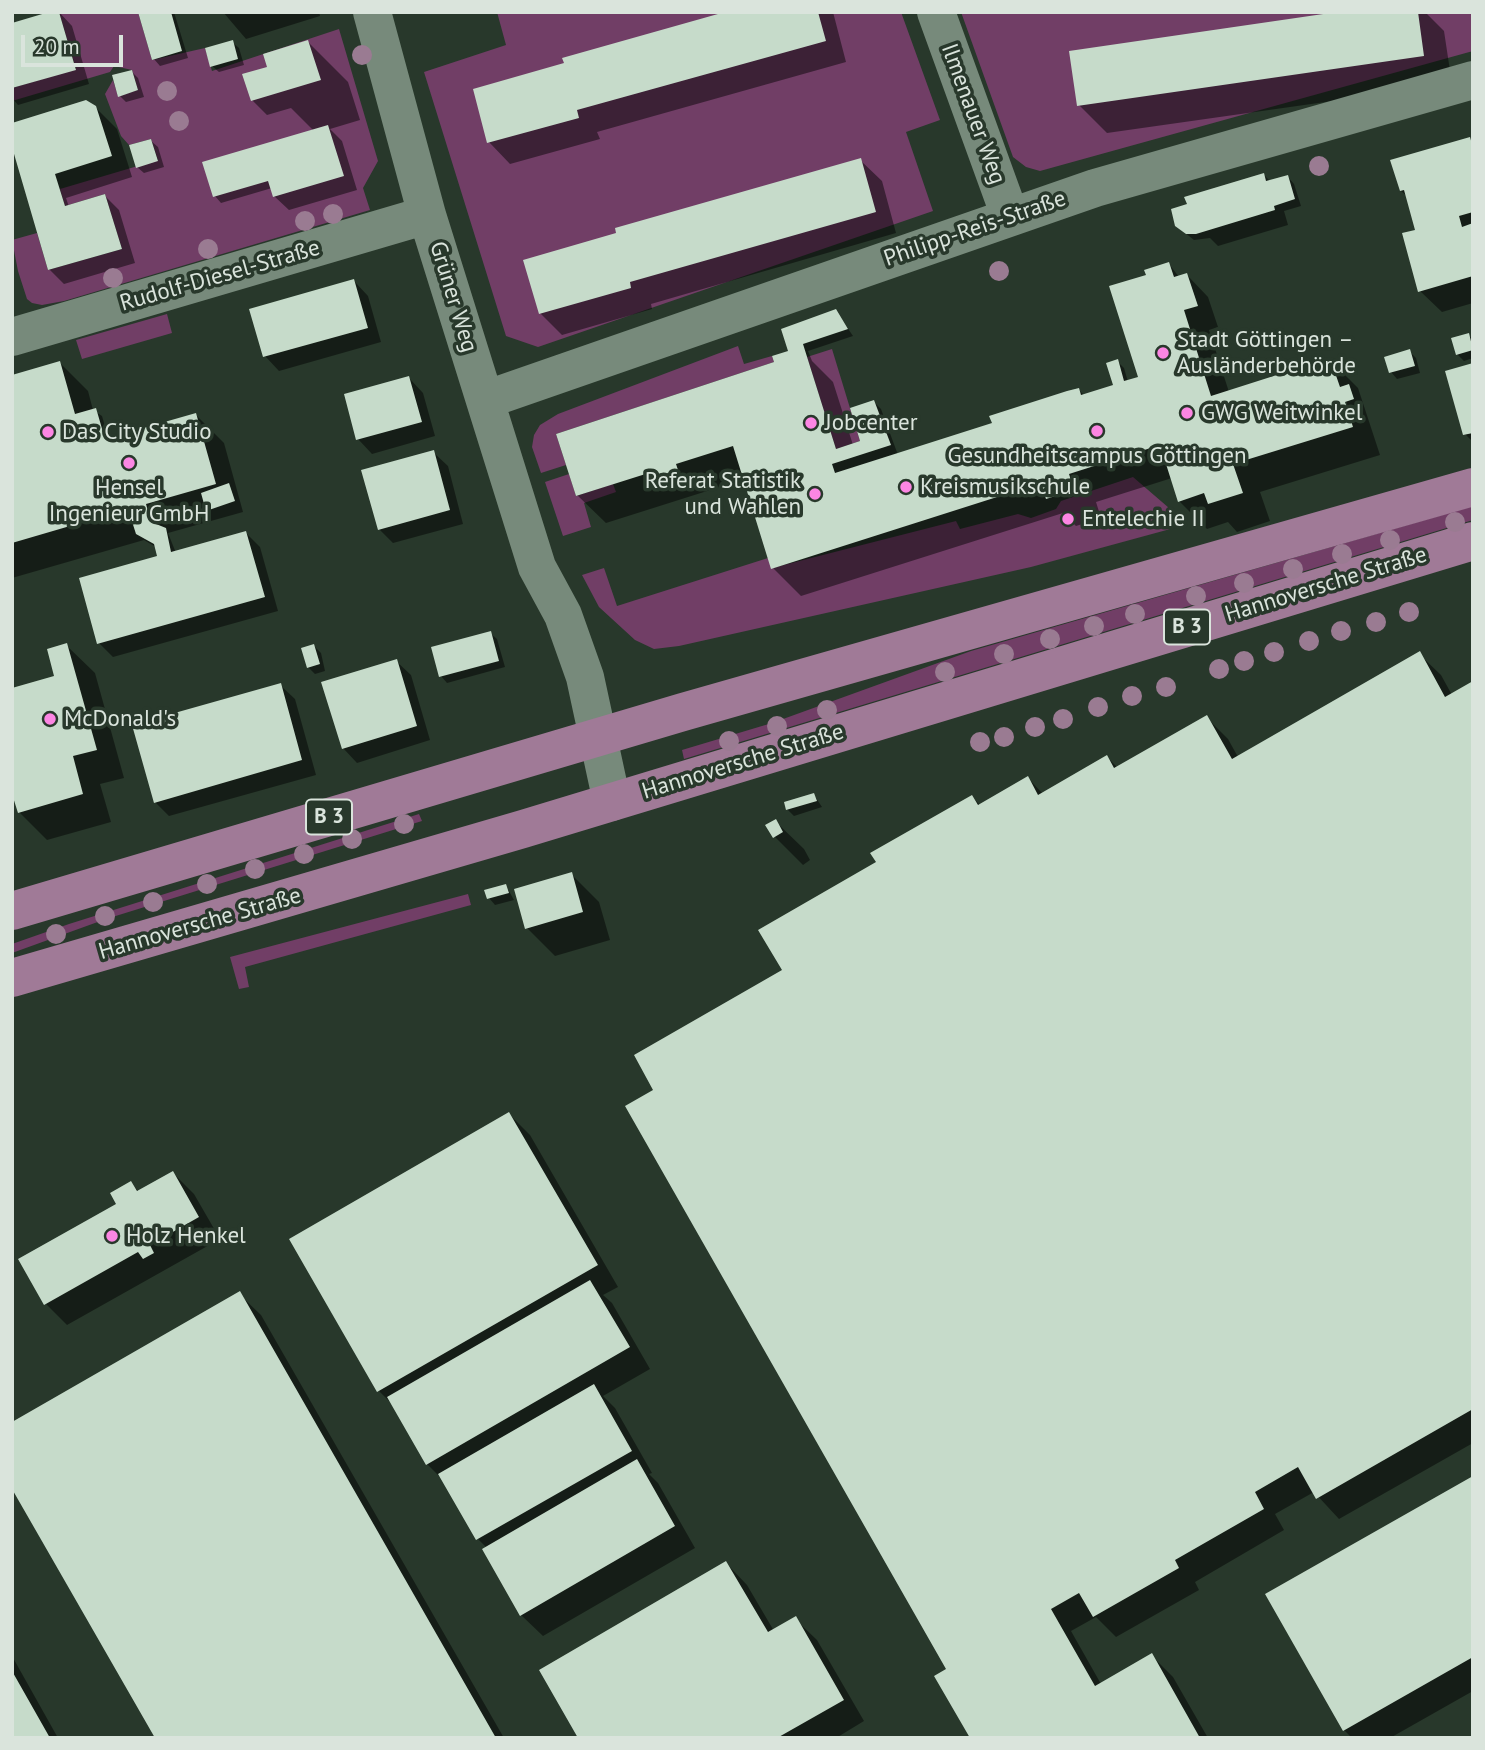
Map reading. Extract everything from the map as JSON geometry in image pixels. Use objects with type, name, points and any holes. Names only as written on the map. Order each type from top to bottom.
[{"type":"main road","name":"B 3","points":[[12,911],[589,740],[1473,487]]},
{"type":"main road","name":"Hannoversche Straße","points":[[12,978],[603,804],[1473,541]]},
{"type":"street","name":"Grüner Weg","points":[[372,12],[427,215],[542,579],[564,615],[585,677],[589,740],[603,804]]},
{"type":"street","name":"Ilmenauer Weg","points":[[936,12],[1010,216]]},
{"type":"street","name":"Philipp-Reis-Straße","points":[[485,400],[1010,216],[1149,172],[1473,80]]},
{"type":"street","name":"Rudolf-Diesel-Straße","points":[[12,337],[427,215]]},
{"type":"shaded area","points":[[59,12],[138,12],[152,60],[205,48],[212,71],[339,29],[378,161],[363,188],[370,210],[64,301],[42,305],[32,303],[27,299],[18,271],[12,240],[37,233],[48,270],[122,249],[105,194],[65,206],[60,189],[158,160],[151,139],[129,145],[121,136],[105,94],[113,80],[118,96],[138,90],[132,70],[114,66],[110,72],[12,101],[12,88],[76,69]]},
{"type":"shaded area","points":[[497,12],[901,12],[940,120],[906,132],[933,211],[538,347],[506,336],[424,72],[506,45]]},
{"type":"shaded area","points":[[961,12],[1473,12],[1473,51],[1040,171],[1026,167],[1013,157]]},
{"type":"shaded area","points":[[167,314],[172,333],[82,359],[76,340]]},
{"type":"shaded area","points":[[738,346],[744,364],[772,356],[774,362],[556,434],[566,465],[541,473],[532,447],[534,435],[540,425],[558,414]]},
{"type":"shaded area","points":[[832,349],[860,441],[836,449],[807,357]]},
{"type":"shaded area","points":[[569,474],[576,496],[613,484],[616,492],[584,503],[591,527],[563,536],[545,482]]},
{"type":"shaded area","points":[[1133,477],[1169,508],[1174,528],[1031,567],[679,646],[654,649],[635,640],[599,607],[582,575],[604,568],[617,606],[768,558],[772,568],[956,521],[960,529],[1018,514],[1031,518],[1056,509],[1061,501]]},
{"type":"shaded area","points":[[1473,506],[1473,520],[684,759],[682,750],[772,723],[971,651]]},
{"type":"shaded area","points":[[419,814],[422,821],[106,919],[12,953],[12,944],[69,924]]},
{"type":"shaded area","points":[[468,894],[471,905],[245,967],[249,987],[239,989],[230,957]]},
{"type":"building","points":[[49,12],[59,12],[76,70],[12,88],[12,23]]},
{"type":"building","points":[[138,12],[171,12],[182,51],[152,60]]},
{"type":"building","points":[[725,12],[818,12],[826,41],[577,110],[579,118],[487,143],[473,89],[564,63],[562,58]]},
{"type":"building","points":[[1337,12],[1418,12],[1424,56],[1077,106],[1069,51]]},
{"type":"building","points":[[233,40],[238,59],[210,67],[205,48]]},
{"type":"building","points":[[308,40],[321,80],[251,101],[242,74],[267,67],[263,54]]},
{"type":"building","points":[[132,70],[138,90],[118,97],[112,75]]},
{"type":"building","points":[[86,100],[96,106],[112,156],[55,174],[65,206],[105,194],[122,249],[48,270],[12,147],[12,123]]},
{"type":"building","points":[[328,125],[344,176],[273,197],[268,181],[213,197],[202,162]]},
{"type":"building","points":[[1470,137],[1473,148],[1473,212],[1459,216],[1462,227],[1473,223],[1473,276],[1418,292],[1402,233],[1415,230],[1404,190],[1400,191],[1390,160]]},
{"type":"building","points":[[151,139],[158,161],[136,168],[129,145]]},
{"type":"building","points":[[861,158],[876,212],[630,282],[631,288],[539,314],[523,260],[616,233],[615,228]]},
{"type":"building","points":[[1264,173],[1266,181],[1288,175],[1295,199],[1274,206],[1275,210],[1196,234],[1186,234],[1175,226],[1171,209],[1187,204],[1184,197]]},
{"type":"building","name":"GWG Weitwinkel","points":[[1169,262],[1174,277],[1187,273],[1198,306],[1184,310],[1211,396],[1330,358],[1340,387],[1349,384],[1354,399],[1345,402],[1353,427],[1233,464],[1243,493],[1208,504],[1204,493],[1178,502],[1160,445],[1069,474],[1074,490],[1046,499],[1041,483],[771,569],[733,446],[676,464],[679,473],[658,479],[655,471],[576,496],[556,434],[774,362],[772,356],[788,351],[781,329],[836,309],[848,329],[803,344],[836,449],[860,441],[850,408],[874,400],[891,445],[832,464],[835,473],[992,423],[989,416],[1067,391],[1079,388],[1081,395],[1113,385],[1106,363],[1118,359],[1124,381],[1138,377],[1109,286],[1146,275],[1144,270]]},
{"type":"building","points":[[354,279],[368,328],[263,357],[249,309]]},
{"type":"building","points":[[1469,333],[1473,350],[1456,355],[1451,338]]},
{"type":"building","points":[[1410,349],[1415,366],[1389,373],[1384,357]]},
{"type":"building","points":[[60,361],[75,414],[96,408],[105,439],[196,413],[216,484],[146,504],[151,522],[166,528],[171,552],[246,531],[265,597],[97,644],[79,578],[157,556],[154,544],[136,534],[128,509],[12,543],[12,375]]},
{"type":"building","points":[[1473,363],[1473,433],[1463,435],[1445,371]]},
{"type":"building","points":[[409,376],[422,422],[356,440],[344,394]]},
{"type":"building","points":[[434,450],[450,510],[378,530],[361,470]]},
{"type":"building","points":[[229,483],[235,501],[206,511],[201,493]]},
{"type":"building","points":[[491,631],[499,661],[439,677],[431,647]]},
{"type":"building","name":"McDonald's","points":[[67,643],[97,750],[73,756],[83,794],[18,813],[12,794],[12,688],[54,676],[47,649]]},
{"type":"building","points":[[314,644],[320,664],[307,668],[301,648]]},
{"type":"building","points":[[1420,651],[1445,697],[1473,681],[1473,1409],[1316,1499],[1298,1467],[1255,1492],[1264,1509],[1175,1560],[1179,1568],[1093,1617],[1079,1593],[1051,1609],[1095,1686],[1152,1653],[1200,1738],[970,1738],[934,1676],[946,1669],[625,1106],[653,1090],[634,1055],[782,970],[758,930],[876,862],[870,853],[972,795],[978,805],[1028,776],[1038,795],[1107,755],[1114,768],[1207,715],[1232,759]]},
{"type":"building","points":[[397,659],[417,726],[342,749],[321,682]]},
{"type":"building","points":[[281,683],[302,760],[154,803],[132,725]]},
{"type":"building","points":[[814,793],[817,801],[786,810],[784,802]]},
{"type":"building","points":[[776,819],[783,832],[773,838],[765,825]]},
{"type":"building","points":[[572,872],[583,912],[525,929],[514,889]]},
{"type":"building","points":[[506,884],[509,893],[487,899],[484,890]]},
{"type":"building","points":[[509,1112],[598,1265],[377,1392],[289,1239]]},
{"type":"building","name":"Holz Henkel","points":[[173,1171],[199,1217],[150,1245],[154,1253],[143,1259],[138,1252],[44,1305],[18,1259],[116,1204],[110,1193],[131,1181],[137,1191]]},
{"type":"building","points":[[590,1280],[630,1347],[426,1465],[387,1397]]},
{"type":"building","points":[[240,1291],[496,1738],[155,1738],[12,1489],[12,1422]]},
{"type":"building","points":[[594,1384],[632,1451],[476,1540],[438,1474]]},
{"type":"building","points":[[637,1459],[675,1526],[520,1616],[482,1549]]},
{"type":"building","points":[[1473,1476],[1473,1657],[1343,1731],[1265,1594]]},
{"type":"building","points":[[726,1561],[768,1632],[796,1616],[844,1700],[777,1738],[578,1738],[539,1670]]},
{"type":"building","points":[[12,1671],[50,1738],[12,1738]]},
{"type":"place","name":"Stadt Göttingen – Ausländerbehörde","points":[[1163,353]]},
{"type":"place","name":"GWG Weitwinkel","points":[[1187,413]]},
{"type":"place","name":"Jobcenter","points":[[811,423]]},
{"type":"place","name":"Gesundheitscampus Göttingen","points":[[1097,431]]},
{"type":"place","name":"Das City Studio","points":[[48,432]]},
{"type":"place","name":"Hensel Ingenieur GmbH","points":[[129,463]]},
{"type":"place","name":"Kreismusikschule","points":[[906,487]]},
{"type":"place","name":"Referat Statistik und Wahlen","points":[[815,494]]},
{"type":"place","name":"Entelechie II","points":[[1068,519]]},
{"type":"place","name":"McDonald's","points":[[50,719]]},
{"type":"place","name":"Holz Henkel","points":[[112,1236]]}]
